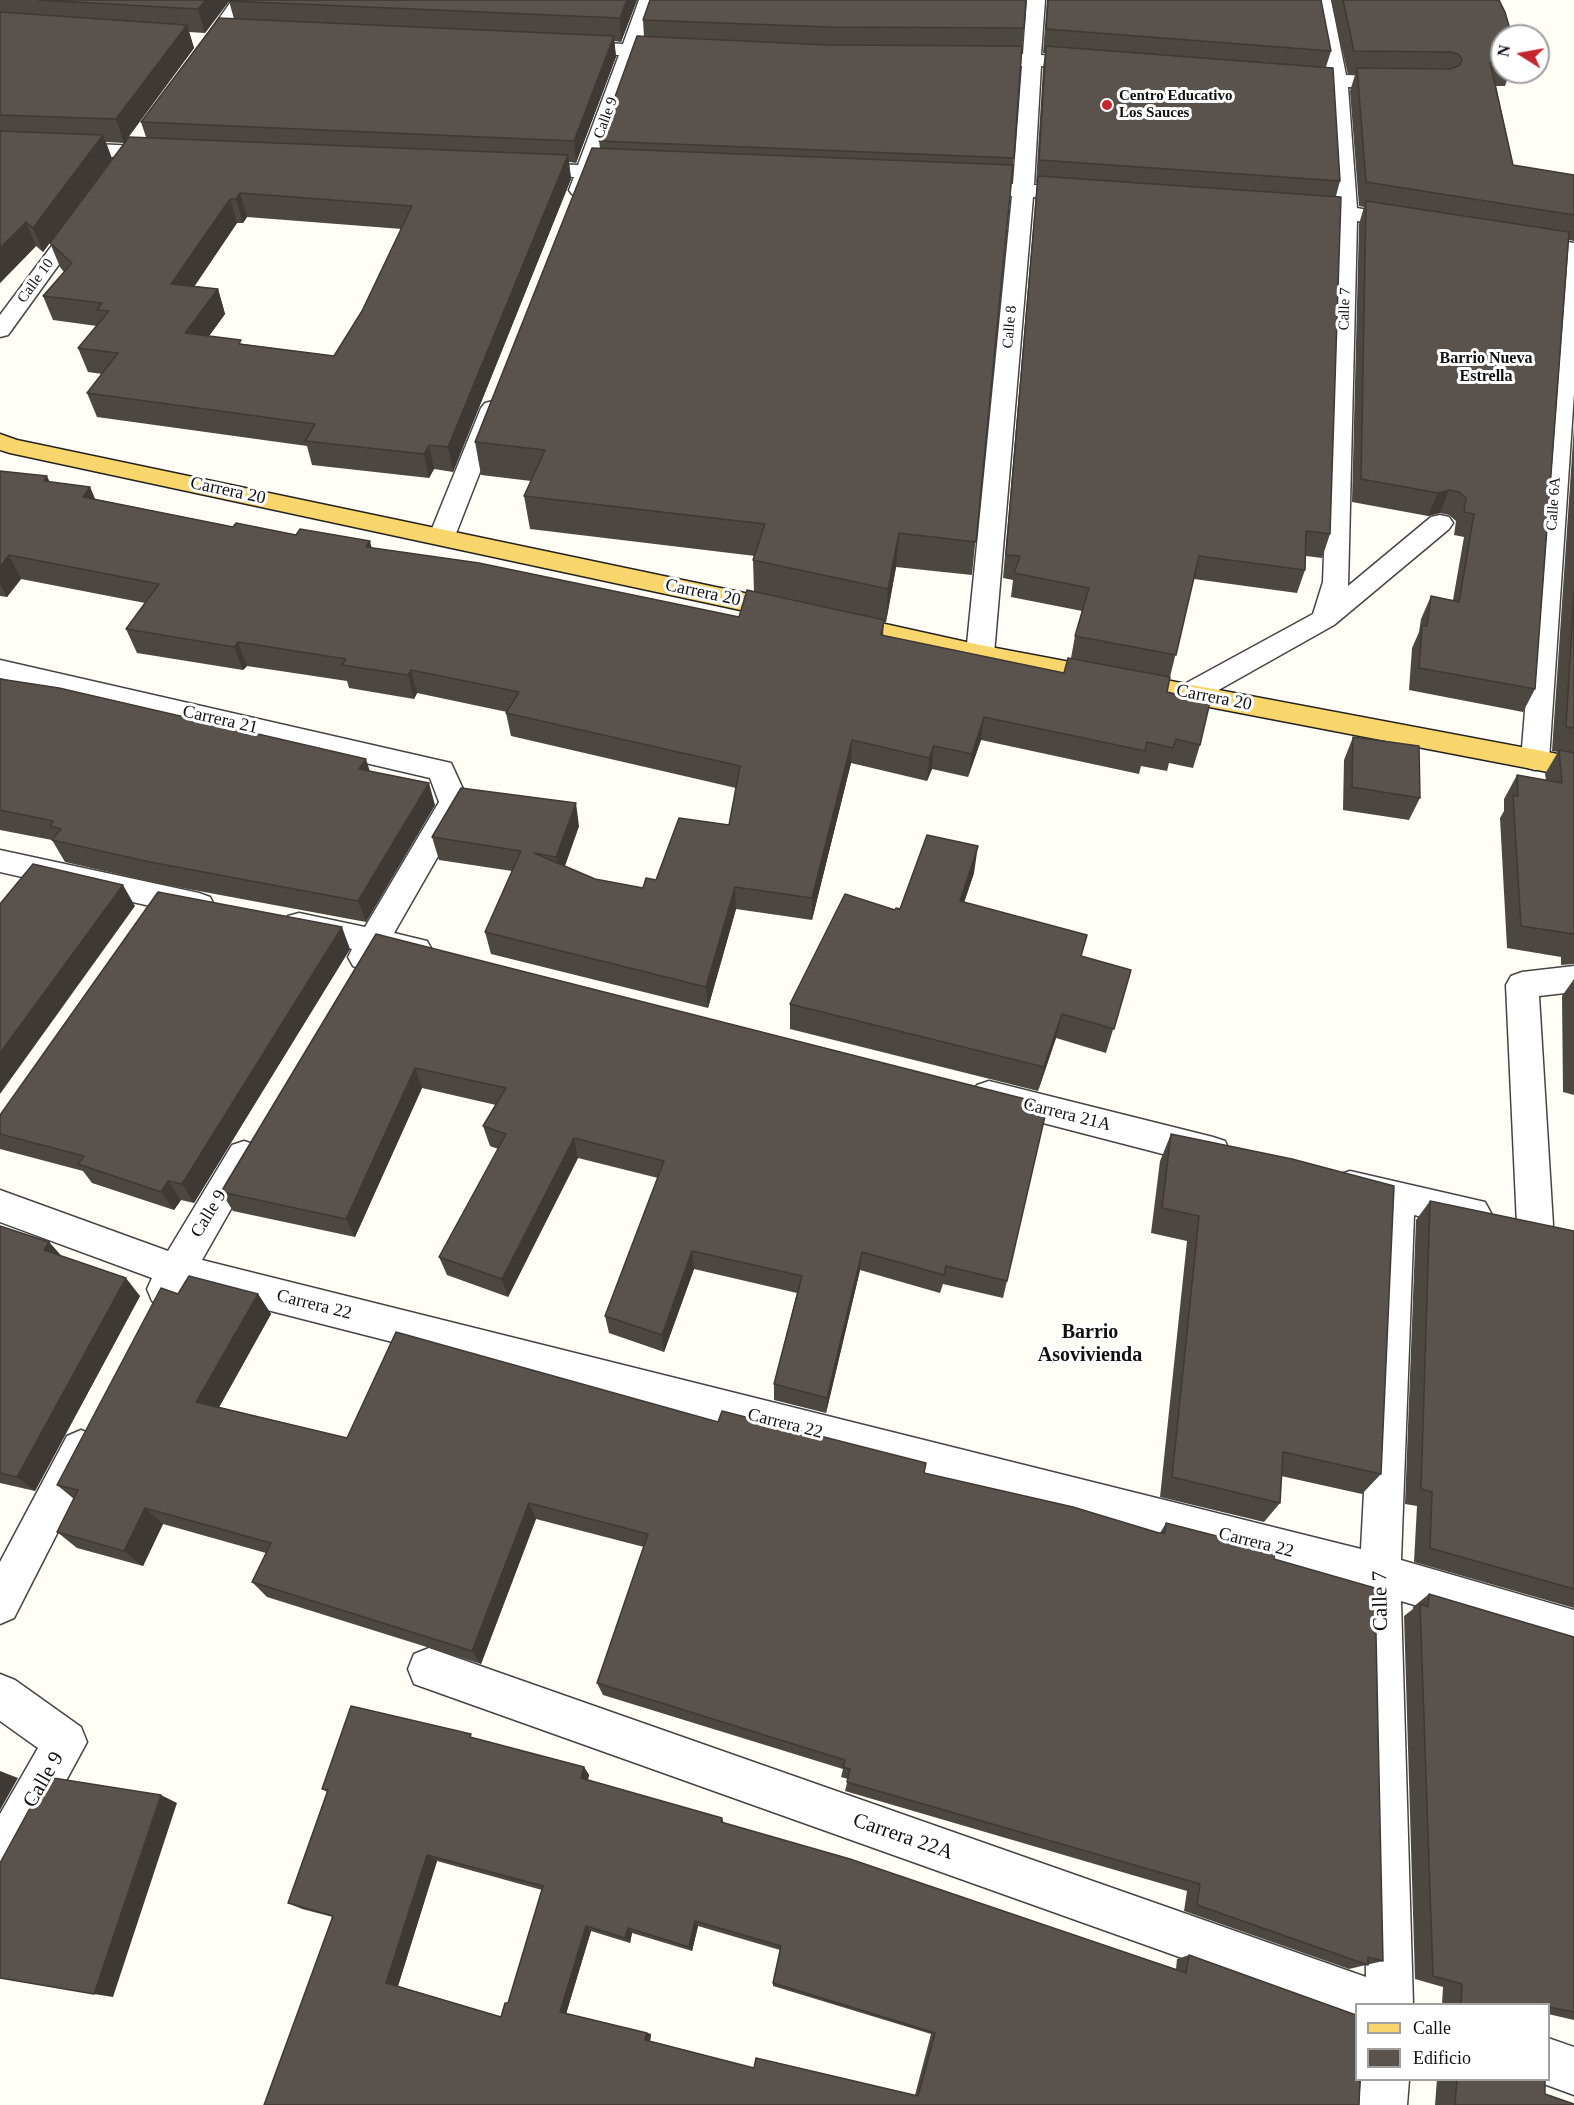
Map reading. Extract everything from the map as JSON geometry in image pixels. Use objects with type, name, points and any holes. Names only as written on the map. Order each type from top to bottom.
[{"type":"main road","name":"Carrera 20","points":[[3,445],[442,536],[980,654],[1574,767]]},
{"type":"street","points":[[192,69],[241,0]]},
{"type":"street","name":"Calle 9","points":[[573,204],[648,0]]},
{"type":"street","name":"Calle 8","points":[[980,654],[1023,190],[1030,60],[1036,0]]},
{"type":"street","name":"Calle 7","points":[[1322,0],[1338,82],[1347,213],[1336,582],[1326,619]]},
{"type":"street","points":[[190,40],[243,32]]},
{"type":"street","points":[[560,47],[689,53]]},
{"type":"street","points":[[959,60],[1030,60],[1113,66]]},
{"type":"street","points":[[1267,77],[1419,84]]},
{"type":"street","points":[[117,171],[144,133]]},
{"type":"street","points":[[0,146],[179,154]]},
{"type":"street","points":[[502,168],[645,174]]},
{"type":"street","points":[[952,187],[1104,196]]},
{"type":"street","name":"Calle 10","points":[[0,330],[89,208]]},
{"type":"street","points":[[1278,208],[1347,213],[1426,226]]},
{"type":"street","points":[[1505,238],[1573,249]]},
{"type":"street","name":"Calle 6A","points":[[1535,760],[1573,249]]},
{"type":"street","points":[[442,536],[499,392]]},
{"type":"street","points":[[1200,696],[1326,619],[1440,523]]},
{"type":"street","name":"Carrera 21","points":[[0,669],[441,770],[454,802],[375,939]]},
{"type":"street","points":[[0,861],[160,898],[228,911]]},
{"type":"street","points":[[141,926],[160,898]]},
{"type":"street","points":[[273,920],[375,939],[445,957]]},
{"type":"street","points":[[351,979],[375,939]]},
{"type":"street","points":[[1316,1178],[1397,1198],[1550,1229],[1522,985],[1572,979]]},
{"type":"street","name":"Carrera 21A","points":[[956,1086],[1246,1160]]},
{"type":"street","name":"Calle 9","points":[[153,1312],[175,1270],[260,1130]]},
{"type":"street","name":"Calle 7","points":[[1390,2003],[1380,1574],[1397,1198]]},
{"type":"street","name":"Carrera 22","points":[[0,1206],[175,1270],[1380,1574],[1574,1631]]},
{"type":"street","points":[[0,1604],[93,1427]]},
{"type":"street","name":"Carrera 22A","points":[[429,1669],[1374,2003]]},
{"type":"street","name":"Calle 9","points":[[0,1695],[66,1742],[0,1857]]},
{"type":"street","points":[[1550,2063],[1574,2071]]},
{"type":"street","points":[[1383,2105],[1385,2081]]},
{"type":"building","points":[[38,0],[206,0],[198,9]]},
{"type":"building","points":[[230,0],[627,0],[620,18]]},
{"type":"building","points":[[650,0],[1026,0],[1024,28],[829,27],[643,20]]},
{"type":"building","points":[[1048,0],[1321,0],[1331,51],[1046,29]]},
{"type":"building","points":[[1343,0],[1499,0],[1508,24],[1490,24],[1490,84],[1495,84],[1513,165],[1574,175],[1574,215],[1366,182],[1357,68],[1451,69],[1460,65],[1462,59],[1458,54],[1451,52],[1354,51]]},
{"type":"building","points":[[0,12],[187,25],[116,119],[0,115]]},
{"type":"building","points":[[219,18],[614,36],[574,141],[141,122]]},
{"type":"building","points":[[637,36],[828,45],[1022,46],[1014,158],[599,141]]},
{"type":"building","points":[[1046,46],[1333,68],[1340,181],[1039,160]]},
{"type":"building","points":[[0,131],[103,135],[33,228],[26,222],[0,248]]},
{"type":"building","points":[[129,137],[568,155],[448,447],[429,445],[424,454],[305,441],[315,424],[87,393],[118,353],[78,348],[109,311],[97,310],[102,303],[43,296],[72,263],[50,243]],"holes":[[[240,193],[412,206],[362,311],[334,356],[239,344],[241,340],[185,333],[218,289],[171,284],[230,199],[236,199]]]},
{"type":"building","points":[[592,148],[1013,165],[976,542],[899,533],[888,589],[753,560],[765,524],[524,496],[545,450],[475,442]]},
{"type":"building","points":[[1038,176],[1341,197],[1330,534],[1306,531],[1305,570],[1199,556],[1176,655],[1075,636],[1089,588],[1014,573],[1020,556],[1006,555]]},
{"type":"building","points":[[1366,201],[1569,232],[1535,689],[1419,668],[1422,626],[1427,626],[1431,596],[1459,602],[1474,514],[1464,512],[1466,498],[1459,492],[1449,490],[1438,493],[1361,479]]},
{"type":"building","points":[[0,471],[47,476],[44,481],[90,487],[83,497],[233,527],[236,523],[296,535],[300,529],[370,541],[366,547],[479,563],[739,617],[747,590],[884,620],[881,635],[1064,673],[1068,658],[1170,677],[1167,692],[1210,702],[1200,745],[1176,739],[1173,748],[1147,742],[1145,751],[984,717],[972,754],[934,746],[929,758],[852,740],[812,898],[735,887],[706,987],[485,932],[521,851],[432,837],[461,788],[576,803],[556,857],[534,853],[595,879],[643,888],[646,878],[656,880],[679,818],[729,825],[740,766],[506,713],[519,692],[411,670],[408,675],[342,665],[346,659],[238,642],[234,647],[126,629],[159,584],[9,555],[0,567]]},
{"type":"building","points":[[1574,591],[1574,728],[1566,727]]},
{"type":"building","points":[[0,679],[59,688],[366,759],[359,769],[429,783],[358,901],[150,862],[52,840],[61,829],[50,826],[53,821],[0,810]]},
{"type":"building","points":[[1353,737],[1419,746],[1420,798],[1352,787]]},
{"type":"building","points":[[1559,750],[1574,753],[1574,934],[1521,926],[1513,795],[1518,796],[1517,775],[1562,783]]},
{"type":"building","points":[[927,835],[978,846],[960,901],[1087,935],[1081,956],[1131,970],[1114,1029],[1062,1014],[1044,1067],[790,1004],[845,894],[895,910],[900,909]]},
{"type":"building","points":[[33,864],[123,885],[0,1053],[0,904]]},
{"type":"building","points":[[158,892],[342,927],[182,1184],[168,1181],[161,1192],[78,1164],[84,1156],[0,1134],[0,1115]]},
{"type":"building","points":[[376,934],[1033,1101],[1029,1112],[1045,1116],[1007,1281],[946,1266],[944,1275],[862,1252],[827,1398],[774,1384],[802,1276],[692,1251],[662,1335],[605,1316],[664,1161],[574,1138],[502,1279],[439,1257],[506,1134],[483,1126],[506,1088],[415,1068],[346,1219],[221,1192]]},
{"type":"building","points":[[1171,1134],[1292,1159],[1394,1186],[1381,1474],[1283,1452],[1280,1503],[1172,1477],[1199,1216],[1162,1208]]},
{"type":"building","points":[[1430,1201],[1574,1231],[1574,1589],[1430,1548],[1432,1492],[1421,1489]]},
{"type":"building","points":[[0,1226],[49,1242],[44,1250],[126,1278],[17,1477],[0,1473]]},
{"type":"building","points":[[189,1276],[258,1294],[196,1402],[347,1438],[396,1332],[718,1422],[722,1411],[926,1463],[924,1473],[1073,1507],[1159,1533],[1165,1533],[1166,1523],[1275,1551],[1274,1559],[1375,1588],[1383,1961],[1368,1957],[1368,1965],[1197,1905],[1200,1884],[847,1782],[850,1769],[843,1767],[845,1760],[597,1683],[648,1534],[529,1503],[472,1651],[252,1582],[271,1543],[145,1508],[124,1551],[57,1532],[78,1490],[57,1485],[161,1288],[178,1294]]},
{"type":"building","points":[[1429,1594],[1574,1637],[1574,2012],[1550,2007],[1550,2003],[1461,2003],[1462,1984],[1433,1976],[1420,1604],[1428,1607]]},
{"type":"building","points":[[351,1706],[471,1734],[470,1737],[584,1767],[581,1778],[722,1818],[721,1822],[850,1859],[1186,1973],[1189,1955],[1355,2015],[1355,2081],[1360,2081],[1359,2105],[264,2105],[333,1916],[288,1903],[328,1790],[322,1789]],"holes":[[[427,1855],[543,1886],[508,2003],[505,2003],[501,2017],[386,1983]],[[695,1921],[781,1946],[773,1983],[935,2033],[918,2096],[756,2058],[754,2068],[645,2040],[647,2033],[560,2012],[586,1926],[625,1938],[628,1928],[689,1947]]]},
{"type":"building","points":[[47,1777],[161,1795],[94,1994],[0,1978],[0,1863]]},
{"type":"building","points":[[1457,2081],[1545,2081],[1545,2094],[1574,2104],[1574,2105],[1455,2105]]},
{"type":"place","name":"Centro Educativo Los Sauces","points":[[1107,105]]},
{"type":"district","name":"Barrio Nueva Estrella","points":[[1486,368]]},
{"type":"district","name":"Barrio Asovivienda","points":[[1090,1344]]}]
